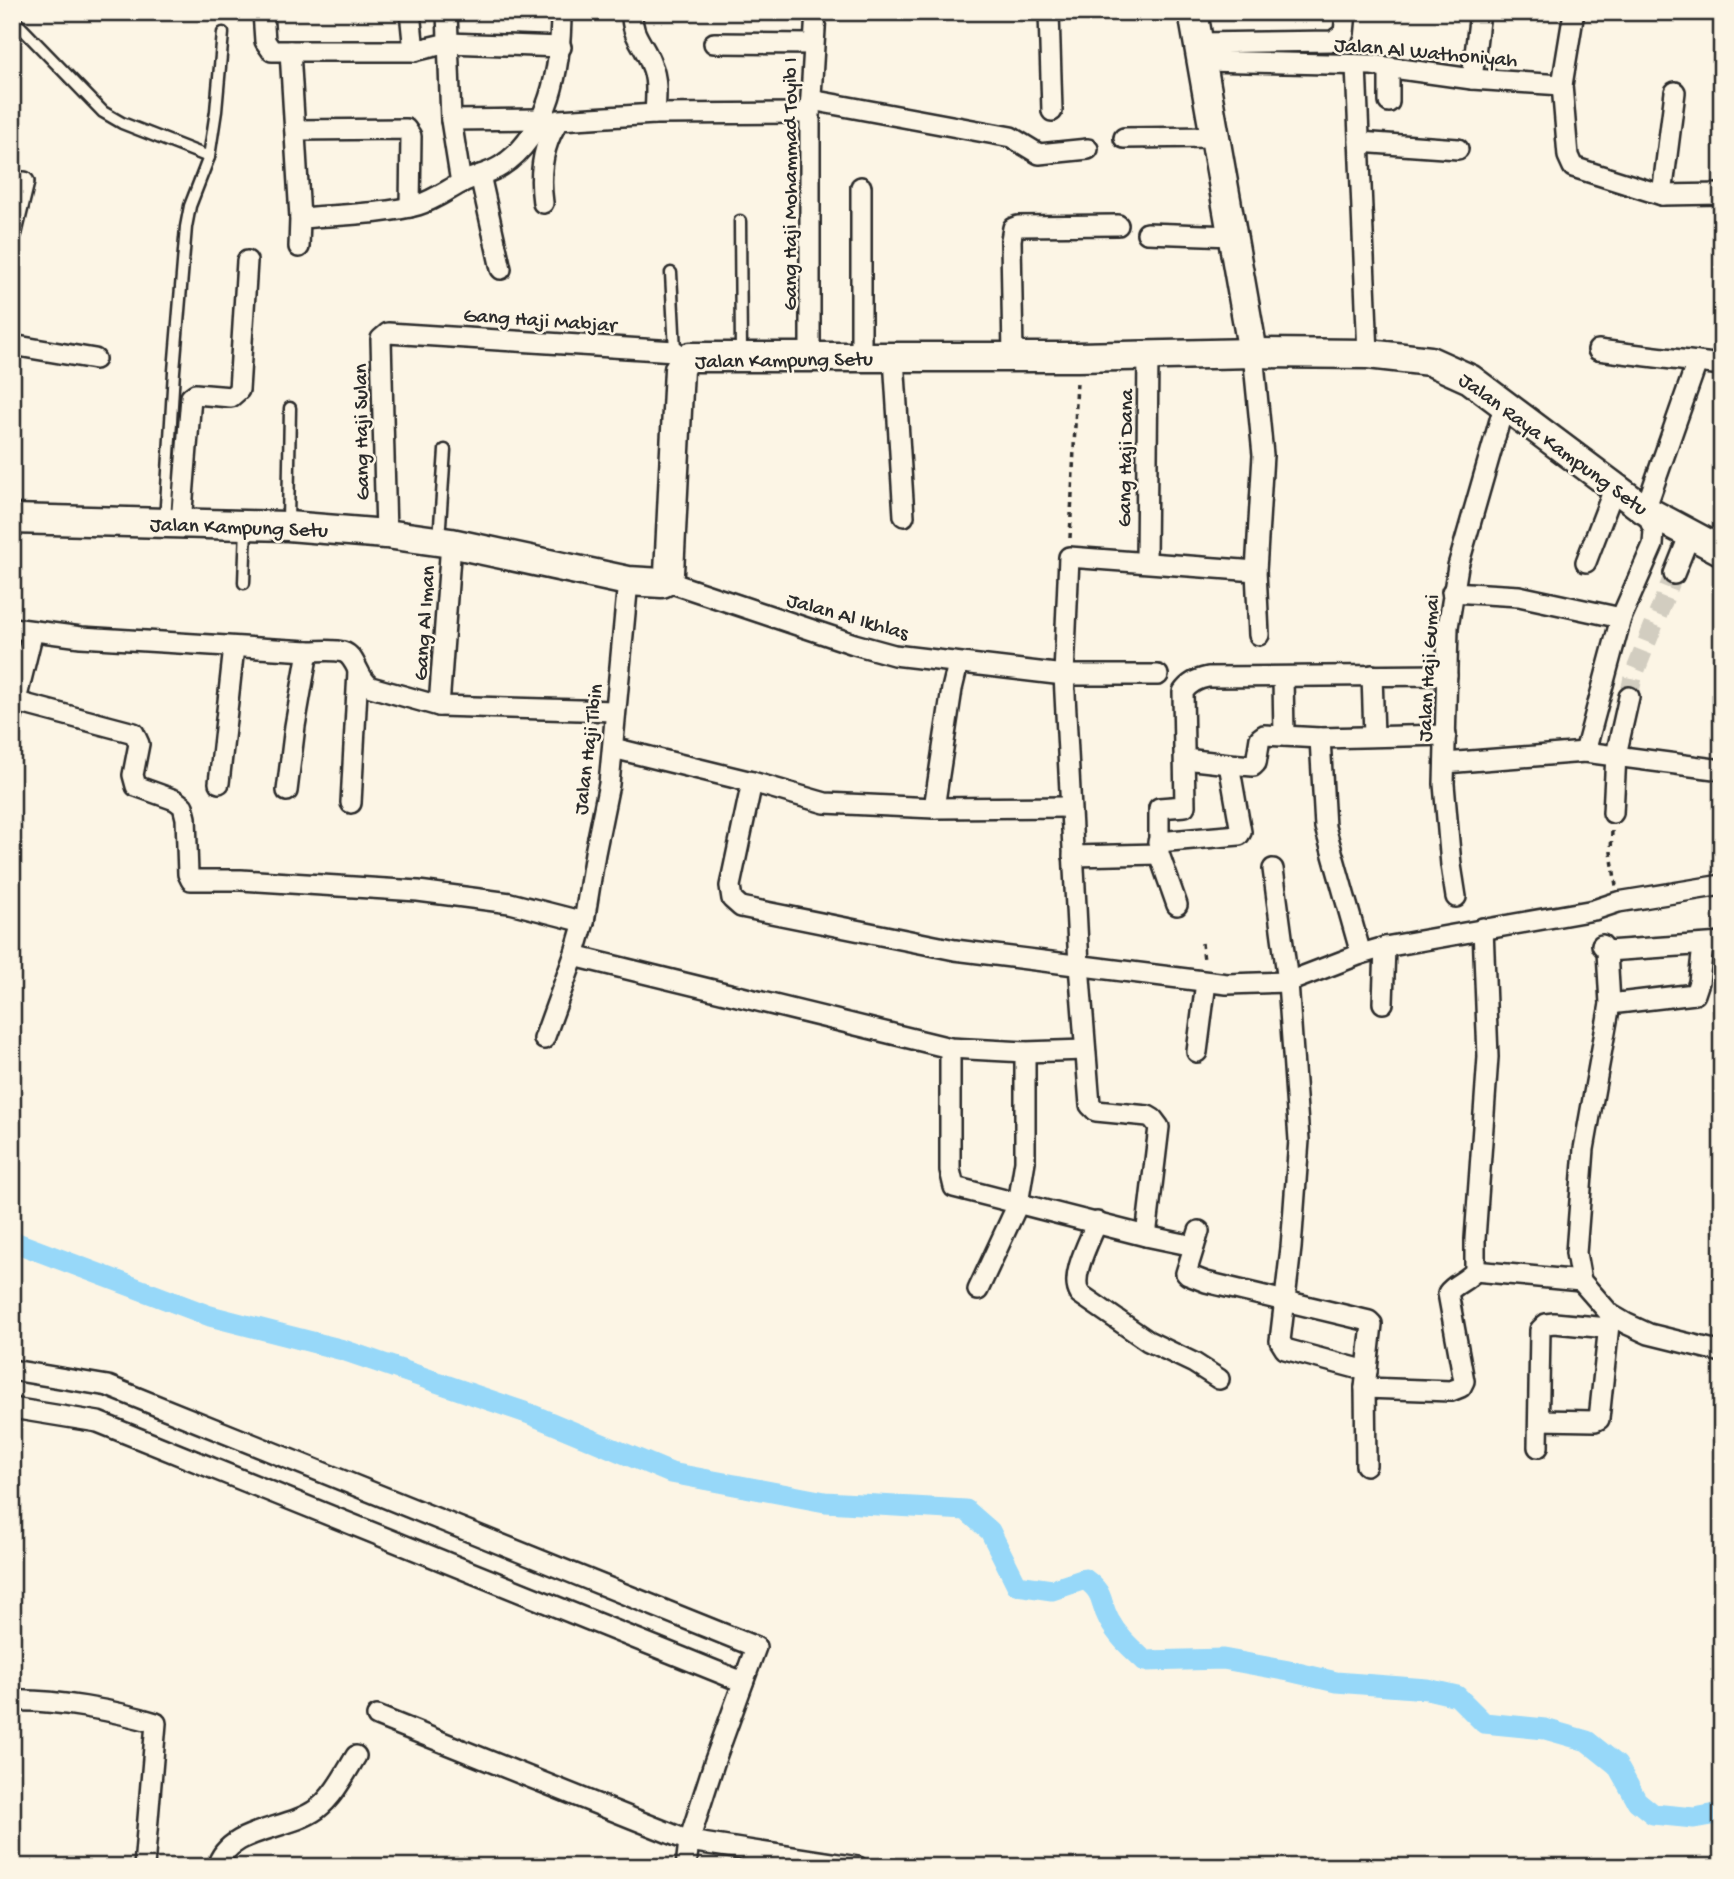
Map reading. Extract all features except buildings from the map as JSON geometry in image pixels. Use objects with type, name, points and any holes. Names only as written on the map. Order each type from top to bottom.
[{"type":"street","points":[[263,12],[268,47],[272,51],[414,51],[448,43],[561,47]]},
{"type":"street","points":[[410,12],[414,51]]},
{"type":"street","points":[[447,12],[451,120],[461,183]]},
{"type":"street","points":[[300,218],[410,207],[442,195],[461,183],[498,168],[512,158],[527,142],[549,99],[561,47],[561,12]]},
{"type":"street","points":[[632,12],[635,36],[652,64],[656,84],[655,114]]},
{"type":"street","name":"Gang Haji Mohammad Toyib I","points":[[810,357],[811,106],[816,12]]},
{"type":"street","points":[[1049,12],[1052,111]]},
{"type":"street","points":[[1193,12],[1253,353],[1263,456],[1256,571],[1259,635]]},
{"type":"street","points":[[1201,52],[1334,41],[1344,33],[1346,12]]},
{"type":"street","points":[[1472,79],[1480,12]]},
{"type":"street","points":[[1574,12],[1562,85],[1568,156],[1573,167],[1578,171],[1662,195],[1722,194]]},
{"type":"street","points":[[713,43],[813,44]]},
{"type":"street","points":[[290,51],[300,218],[299,247]]},
{"type":"street","name":"Jalan Al Wathoniyah","points":[[1201,52],[1389,68],[1472,79],[1562,85]]},
{"type":"street","points":[[1356,65],[1368,354]]},
{"type":"street","points":[[1389,68],[1389,102]]},
{"type":"street","points":[[1662,195],[1675,92]]},
{"type":"street","points":[[543,203],[539,179],[542,162],[552,130],[559,120],[811,106],[1011,138],[1039,154],[1088,149]]},
{"type":"street","points":[[451,120],[539,119]]},
{"type":"street","points":[[295,130],[407,129],[411,136],[410,207]]},
{"type":"street","points":[[1124,138],[1216,137]]},
{"type":"street","points":[[1359,142],[1458,149]]},
{"type":"street","points":[[480,175],[501,269]]},
{"type":"street","points":[[12,232],[24,182]]},
{"type":"street","points":[[861,187],[861,357]]},
{"type":"street","points":[[1013,356],[1013,228],[1118,225]]},
{"type":"street","points":[[1147,233],[1233,236]]},
{"type":"street","points":[[173,523],[191,397],[195,394],[231,397],[239,390],[247,261]]},
{"type":"street","name":"Gang Haji Mabjar","points":[[388,332],[680,355]]},
{"type":"street","name":"Gang Haji Sulan","points":[[386,534],[381,339],[388,332]]},
{"type":"street","points":[[12,345],[95,359]]},
{"type":"street","points":[[1598,350],[1722,365]]},
{"type":"street","name":"Jalan Kampung Setu","points":[[12,519],[288,526],[386,534],[445,542],[628,581],[658,583],[666,581],[669,573],[680,355],[741,358],[894,358],[1253,353]]},
{"type":"street","name":"Jalan Raya Kampung Setu","points":[[1253,353],[1368,354],[1430,361],[1451,369],[1470,379],[1645,510],[1722,551]]},
{"type":"street","name":"Gang Haji Dana","points":[[1146,561],[1148,355]]},
{"type":"street","points":[[894,358],[904,516]]},
{"type":"street","points":[[1585,752],[1621,618],[1653,545],[1654,530],[1645,510],[1697,362]]},
{"type":"street","name":"Jalan Haji Gumai","points":[[1456,897],[1444,784],[1448,627],[1452,592],[1504,406]]},
{"type":"street","points":[[1586,562],[1614,489]]},
{"type":"street","points":[[1674,574],[1690,534]]},
{"type":"street","name":"Gang Al Iman","points":[[439,706],[445,542]]},
{"type":"street","points":[[1146,1236],[1159,1127],[1148,1116],[1096,1111],[1090,1105],[1079,965],[1064,675],[1069,557],[1256,571]]},
{"type":"street","name":"Jalan Haji Tibin","points":[[544,1039],[584,922],[594,853],[609,784],[628,581]]},
{"type":"street","name":"Jalan Al Ikhlas","points":[[666,581],[874,650],[958,664],[1064,675],[1158,675]]},
{"type":"street","points":[[1452,592],[1519,596],[1621,618]]},
{"type":"street","points":[[12,628],[81,637],[308,652],[342,651],[347,653],[363,681],[371,687],[439,706],[615,711]]},
{"type":"street","points":[[33,631],[14,709],[134,733],[139,744],[133,775],[136,786],[175,800],[183,806],[186,818],[188,874],[191,880],[242,880],[418,891],[510,903],[584,922]]},
{"type":"street","points":[[219,782],[234,647]]},
{"type":"street","points":[[287,791],[308,652]]},
{"type":"street","points":[[934,808],[958,664]]},
{"type":"street","points":[[351,803],[358,671]]},
{"type":"street","points":[[1372,675],[1374,736]]},
{"type":"street","points":[[1177,905],[1159,848],[1159,808],[1185,806],[1183,692],[1187,686],[1208,677],[1447,675]]},
{"type":"street","points":[[1283,678],[1284,736]]},
{"type":"street","points":[[1613,813],[1616,755],[1629,697]]},
{"type":"street","points":[[1185,759],[1253,766],[1256,763],[1260,738],[1264,735],[1320,738],[1446,734]]},
{"type":"street","points":[[1320,738],[1325,827],[1361,954]]},
{"type":"street","points":[[613,748],[825,803],[934,808],[1070,807]]},
{"type":"street","points":[[1445,763],[1585,752],[1722,770]]},
{"type":"street","points":[[1073,856],[1159,848],[1239,835],[1241,832],[1228,764]]},
{"type":"street","points":[[752,782],[730,886],[732,899],[741,907],[954,950],[1206,982],[1288,982],[1385,947],[1722,885]]},
{"type":"street","points":[[1273,869],[1288,982],[1299,1140],[1281,1345],[1285,1349],[1366,1379],[1451,1391],[1461,1387],[1463,1372],[1448,1293],[1475,1271],[1581,1281]]},
{"type":"street","points":[[1475,1271],[1488,1056],[1483,928]]},
{"type":"street","points":[[1539,1420],[1599,1419],[1609,1321],[1581,1281],[1576,1253],[1584,1149],[1610,1004],[1604,948],[1712,944],[1695,994],[1610,1004]]},
{"type":"street","points":[[1383,1003],[1385,947]]},
{"type":"street","points":[[574,956],[950,1048],[1025,1052],[1085,1050]]},
{"type":"street","points":[[1197,1052],[1206,982]]},
{"type":"street","points":[[950,1048],[950,1170],[954,1187],[1146,1236],[1196,1239],[1186,1270],[1188,1275],[1206,1282],[1369,1321],[1373,1328],[1366,1379],[1366,1465]]},
{"type":"street","points":[[978,1290],[1018,1204],[1025,1161],[1025,1052]]},
{"type":"street","points":[[1097,1223],[1077,1274],[1077,1289],[1080,1294],[1148,1341],[1194,1363],[1219,1380]]},
{"type":"street","points":[[1538,1447],[1540,1330],[1543,1326],[1554,1323],[1609,1321],[1722,1352]]},
{"type":"street","points":[[12,1370],[108,1386],[756,1647],[715,1760],[689,1842],[686,1867]]},
{"type":"street","points":[[12,1408],[98,1422],[743,1682]]},
{"type":"street","points":[[12,1701],[93,1709],[131,1715],[156,1723],[144,1867]]},
{"type":"street","points":[[377,1716],[689,1842],[858,1867]]},
{"type":"street","points":[[217,1867],[220,1855],[236,1840],[294,1821],[318,1809],[330,1796],[356,1756]]},
{"type":"lane","points":[[12,18],[103,112],[122,123],[209,157]]},
{"type":"lane","points":[[173,523],[174,371],[186,227],[190,206],[209,157],[215,123],[223,33]]},
{"type":"lane","points":[[740,221],[741,358]]},
{"type":"lane","points":[[671,273],[680,355]]},
{"type":"lane","points":[[288,526],[290,408]]},
{"type":"lane","points":[[445,450],[445,542]]},
{"type":"lane","points":[[244,583],[246,525]]},
{"type":"path","points":[[1069,557],[1077,374]]},
{"type":"path","points":[[1613,813],[1611,852],[1618,902]]},
{"type":"waterway","points":[[12,1241],[210,1316],[343,1350],[530,1414],[671,1473],[825,1502],[966,1510],[990,1531],[1017,1585],[1052,1590],[1085,1579],[1092,1584],[1099,1593],[1116,1632],[1145,1661],[1223,1659],[1336,1682],[1427,1689],[1457,1696],[1484,1723],[1545,1729],[1587,1741],[1617,1765],[1637,1801],[1653,1814],[1694,1818],[1722,1813]]},
{"type":"tunnel","points":[[1629,697],[1633,677],[1674,574]]}]
